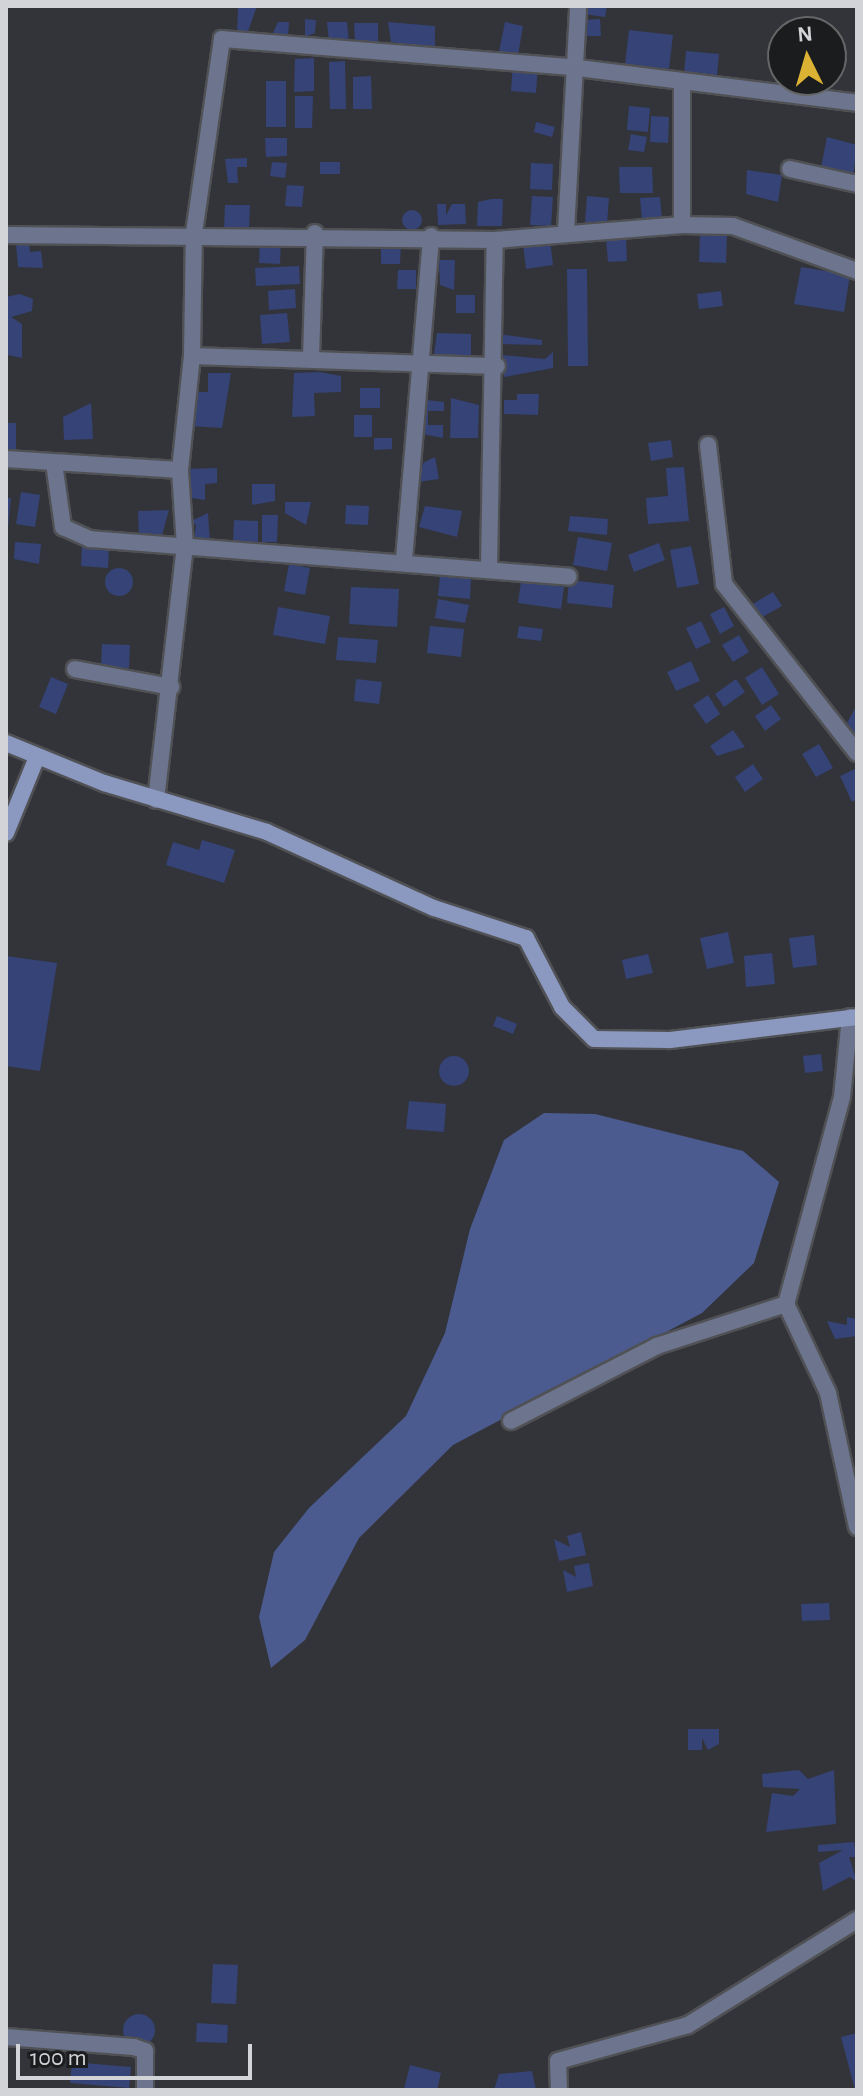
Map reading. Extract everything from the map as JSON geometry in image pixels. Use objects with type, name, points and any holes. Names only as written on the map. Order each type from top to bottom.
[{"type":"street","points":[[566,231],[570,67],[578,6]]},
{"type":"street","points":[[156,800],[185,546],[180,470],[192,356],[194,233],[222,39],[570,67],[682,86],[857,103]]},
{"type":"street","points":[[682,86],[682,225]]},
{"type":"street","points":[[790,169],[857,184]]},
{"type":"street","points":[[6,235],[315,233],[495,240],[566,231],[682,225],[733,226],[857,271]]},
{"type":"street","points":[[311,358],[315,233]]},
{"type":"street","points":[[404,560],[431,236]]},
{"type":"street","points":[[489,568],[497,366],[495,240]]},
{"type":"street","points":[[192,356],[497,366]]},
{"type":"street","points":[[708,445],[724,584],[857,753]]},
{"type":"street","points":[[6,459],[180,470]]},
{"type":"street","points":[[54,463],[58,514],[70,533],[185,546],[404,560],[568,577]]},
{"type":"street","points":[[75,669],[171,687]]},
{"type":"street","points":[[6,743],[156,800],[267,832],[434,908],[526,938],[562,1007],[594,1039],[670,1040],[853,1017],[842,1097],[786,1304],[828,1393],[857,1527]]},
{"type":"street","points":[[6,833],[37,757]]},
{"type":"street","points":[[511,1421],[657,1346],[786,1304]]},
{"type":"street","points":[[559,2090],[558,2061],[688,2025],[857,1920]]},
{"type":"street","points":[[6,2037],[145,2051],[145,2090]]},
{"type":"water","points":[[544,1113],[595,1114],[743,1151],[779,1182],[754,1263],[702,1313],[453,1445],[359,1538],[305,1640],[271,1668],[259,1617],[274,1552],[309,1508],[406,1416],[445,1333],[470,1229],[504,1140]]},
{"type":"building","points":[[238,6],[257,6],[247,34],[237,34]]},
{"type":"building","points":[[585,6],[607,6],[605,17],[584,14]]},
{"type":"building","points":[[305,19],[316,20],[315,33],[305,37]]},
{"type":"building","points":[[600,19],[601,36],[582,36],[582,20]]},
{"type":"building","points":[[278,22],[289,22],[288,36],[272,35]]},
{"type":"building","points":[[327,22],[347,22],[349,42],[329,42]]},
{"type":"building","points":[[388,22],[435,26],[435,48],[391,42]]},
{"type":"building","points":[[505,22],[523,26],[518,55],[499,52]]},
{"type":"building","points":[[354,23],[378,23],[378,44],[355,42]]},
{"type":"building","points":[[629,30],[673,35],[669,69],[625,64]]},
{"type":"building","points":[[686,51],[719,54],[717,76],[684,74]]},
{"type":"building","points":[[314,58],[314,91],[294,92],[295,59]]},
{"type":"building","points":[[345,61],[346,109],[330,109],[329,62]]},
{"type":"building","points":[[513,62],[538,64],[536,93],[511,91]]},
{"type":"building","points":[[371,76],[372,109],[353,109],[353,77]]},
{"type":"building","points":[[266,81],[286,81],[286,127],[266,127]]},
{"type":"building","points":[[295,96],[313,96],[312,128],[295,128]]},
{"type":"building","points":[[629,106],[650,108],[648,132],[627,130]]},
{"type":"building","points":[[651,116],[669,117],[668,143],[650,142]]},
{"type":"building","points":[[536,122],[555,127],[552,137],[534,132]]},
{"type":"building","points":[[631,134],[647,137],[644,152],[628,150]]},
{"type":"building","points":[[827,137],[857,145],[853,178],[821,167]]},
{"type":"building","points":[[265,138],[287,138],[287,156],[266,157]]},
{"type":"building","points":[[247,158],[247,167],[237,167],[238,183],[228,183],[225,159]]},
{"type":"building","points":[[272,162],[287,163],[285,178],[270,176]]},
{"type":"building","points":[[320,162],[340,162],[340,174],[320,174]]},
{"type":"building","points":[[531,163],[553,164],[552,190],[530,189]]},
{"type":"building","points":[[619,167],[652,167],[653,193],[620,193]]},
{"type":"building","points":[[747,170],[782,175],[778,202],[746,194]]},
{"type":"building","points":[[287,185],[304,186],[302,207],[285,206]]},
{"type":"building","points":[[532,196],[553,197],[551,226],[530,225]]},
{"type":"building","points":[[587,196],[609,198],[607,224],[585,222]]},
{"type":"building","points":[[660,197],[662,220],[642,221],[640,198]]},
{"type":"building","points":[[503,199],[502,226],[477,226],[478,202]]},
{"type":"building","points":[[437,204],[446,204],[446,215],[452,204],[465,204],[466,224],[438,225]]},
{"type":"building","points":[[225,205],[250,205],[249,229],[224,229]]},
{"type":"building","points":[[408,210],[416,210],[422,220],[416,230],[408,230],[402,224],[402,216]]},
{"type":"building","points":[[700,234],[727,235],[726,263],[699,262]]},
{"type":"building","points":[[626,236],[627,261],[608,262],[606,238]]},
{"type":"building","points":[[260,238],[281,238],[280,264],[259,263]]},
{"type":"building","points":[[550,240],[553,265],[526,269],[523,244]]},
{"type":"building","points":[[29,242],[30,252],[41,251],[43,268],[18,267],[16,243]]},
{"type":"building","points":[[381,243],[401,244],[400,264],[381,264]]},
{"type":"building","points":[[439,260],[455,260],[454,290],[440,285]]},
{"type":"building","points":[[299,266],[300,284],[256,286],[255,268]]},
{"type":"building","points":[[801,267],[850,275],[844,312],[794,304]]},
{"type":"building","points":[[567,269],[587,269],[588,366],[568,366]]},
{"type":"building","points":[[398,270],[416,270],[416,289],[397,289]]},
{"type":"building","points":[[295,289],[296,308],[269,310],[268,291]]},
{"type":"building","points":[[721,291],[723,306],[699,309],[697,294]]},
{"type":"building","points":[[20,294],[33,299],[32,311],[11,317],[22,324],[22,358],[8,355],[6,324],[6,297]]},
{"type":"building","points":[[456,295],[475,295],[475,313],[456,313]]},
{"type":"building","points":[[287,313],[290,342],[262,344],[260,315]]},
{"type":"building","points":[[437,333],[471,334],[471,357],[434,354]]},
{"type":"building","points":[[498,334],[542,340],[542,345],[497,344]]},
{"type":"building","points":[[553,352],[553,368],[504,377],[503,355],[545,359]]},
{"type":"building","points":[[320,372],[341,376],[341,392],[314,393],[315,416],[292,417],[294,373]]},
{"type":"building","points":[[208,373],[231,373],[222,428],[190,426],[197,392],[208,392]]},
{"type":"building","points":[[360,388],[380,388],[380,408],[360,408]]},
{"type":"building","points":[[517,394],[539,394],[538,415],[504,414],[504,400],[517,400]]},
{"type":"building","points":[[451,398],[479,405],[478,438],[450,438]]},
{"type":"building","points":[[427,400],[444,402],[444,411],[428,411],[428,425],[443,425],[443,438],[422,434]]},
{"type":"building","points":[[91,403],[93,439],[64,440],[63,417]]},
{"type":"building","points":[[354,415],[372,415],[372,437],[354,437]]},
{"type":"building","points":[[6,423],[16,423],[16,451],[6,451]]},
{"type":"building","points":[[374,438],[392,438],[392,449],[374,450]]},
{"type":"building","points":[[671,440],[673,457],[651,461],[648,443]]},
{"type":"building","points":[[435,457],[439,479],[418,482],[423,463]]},
{"type":"building","points":[[684,467],[689,521],[648,524],[646,498],[668,496],[666,468]]},
{"type":"building","points":[[217,468],[217,483],[205,484],[205,500],[191,498],[185,469]]},
{"type":"building","points":[[252,484],[275,484],[275,501],[252,505]]},
{"type":"building","points":[[21,492],[40,495],[35,527],[16,524]]},
{"type":"building","points":[[6,498],[11,498],[8,528],[6,528]]},
{"type":"building","points":[[285,502],[311,502],[306,525],[285,513]]},
{"type":"building","points":[[346,505],[369,506],[368,525],[345,524]]},
{"type":"building","points":[[425,506],[462,511],[457,537],[419,527]]},
{"type":"building","points":[[169,510],[161,539],[139,538],[138,511]]},
{"type":"building","points":[[208,513],[210,543],[194,540],[196,525],[189,522]]},
{"type":"building","points":[[262,515],[278,515],[277,542],[262,542]]},
{"type":"building","points":[[570,516],[608,519],[607,535],[568,531]]},
{"type":"building","points":[[234,520],[258,521],[258,543],[233,543]]},
{"type":"building","points":[[578,537],[612,543],[607,571],[573,565]]},
{"type":"building","points":[[15,542],[41,544],[39,564],[14,559]]},
{"type":"building","points":[[659,543],[665,560],[634,572],[628,555]]},
{"type":"building","points":[[82,545],[109,546],[108,568],[81,566]]},
{"type":"building","points":[[691,546],[699,584],[677,588],[670,550]]},
{"type":"building","points":[[289,564],[310,568],[305,595],[284,591]]},
{"type":"building","points":[[119,568],[129,572],[133,582],[129,592],[119,596],[109,592],[105,582],[109,572]]},
{"type":"building","points":[[440,576],[471,578],[470,599],[438,596]]},
{"type":"building","points":[[569,580],[614,585],[612,608],[567,603]]},
{"type":"building","points":[[521,581],[564,587],[561,609],[518,603]]},
{"type":"building","points":[[351,587],[399,589],[397,627],[349,624]]},
{"type":"building","points":[[773,592],[782,606],[759,619],[751,605]]},
{"type":"building","points":[[438,599],[469,605],[465,623],[435,618]]},
{"type":"building","points":[[278,607],[330,616],[325,644],[273,635]]},
{"type":"building","points":[[724,607],[734,626],[720,634],[710,614]]},
{"type":"building","points":[[701,621],[711,642],[696,649],[686,628]]},
{"type":"building","points":[[430,626],[464,629],[461,657],[427,653]]},
{"type":"building","points":[[519,626],[543,629],[541,641],[517,638]]},
{"type":"building","points":[[739,635],[749,652],[733,662],[722,645]]},
{"type":"building","points":[[338,637],[378,640],[376,663],[336,660]]},
{"type":"building","points":[[102,644],[130,645],[129,668],[101,667]]},
{"type":"building","points":[[691,661],[700,681],[676,691],[667,672]]},
{"type":"building","points":[[762,667],[779,694],[762,705],[745,678]]},
{"type":"building","points":[[51,677],[68,684],[56,714],[39,707]]},
{"type":"building","points":[[356,679],[382,682],[379,704],[354,701]]},
{"type":"building","points":[[736,679],[745,692],[724,707],[715,694]]},
{"type":"building","points":[[708,695],[720,714],[706,724],[693,705]]},
{"type":"building","points":[[771,705],[781,719],[765,731],[755,716]]},
{"type":"building","points":[[857,705],[857,747],[839,737]]},
{"type":"building","points":[[733,730],[745,747],[717,756],[710,746]]},
{"type":"building","points":[[819,744],[833,768],[816,777],[802,754]]},
{"type":"building","points":[[753,764],[763,779],[745,792],[735,777]]},
{"type":"building","points":[[855,769],[857,799],[852,802],[840,776]]},
{"type":"building","points":[[202,840],[235,850],[224,883],[166,865],[173,842],[199,850]]},
{"type":"building","points":[[728,932],[734,963],[707,969],[700,938]]},
{"type":"building","points":[[814,935],[817,965],[793,968],[789,938]]},
{"type":"building","points":[[772,953],[775,984],[746,987],[744,956]]},
{"type":"building","points":[[648,954],[653,973],[626,979],[622,960]]},
{"type":"building","points":[[6,956],[57,963],[40,1071],[6,1066]]},
{"type":"building","points":[[497,1016],[517,1024],[513,1034],[493,1026]]},
{"type":"building","points":[[821,1054],[823,1071],[805,1073],[803,1056]]},
{"type":"building","points":[[454,1056],[465,1060],[469,1071],[465,1082],[454,1086],[443,1082],[439,1071],[443,1060]]},
{"type":"building","points":[[409,1101],[446,1104],[444,1132],[406,1129]]},
{"type":"building","points":[[847,1317],[857,1319],[857,1336],[835,1339],[827,1321],[847,1325]]},
{"type":"building","points":[[581,1532],[586,1555],[559,1561],[554,1539],[570,1547],[567,1536]]},
{"type":"building","points":[[589,1563],[593,1586],[567,1592],[563,1570],[576,1577],[574,1566]]},
{"type":"building","points":[[829,1603],[830,1620],[802,1621],[801,1604]]},
{"type":"building","points":[[688,1729],[719,1729],[719,1744],[708,1750],[702,1738],[702,1750],[688,1750]]},
{"type":"building","points":[[799,1770],[808,1779],[834,1770],[836,1824],[766,1832],[772,1793],[793,1796],[800,1789],[763,1787],[762,1774]]},
{"type":"building","points":[[854,1842],[856,1857],[849,1857],[857,1882],[850,1877],[823,1891],[819,1863],[843,1850],[818,1852],[818,1845]]},
{"type":"building","points":[[213,1964],[238,1965],[236,2004],[211,2003]]},
{"type":"building","points":[[139,2014],[151,2018],[155,2030],[151,2042],[139,2046],[127,2042],[123,2030],[127,2018]]},
{"type":"building","points":[[197,2023],[228,2025],[227,2043],[196,2042]]},
{"type":"building","points":[[857,2033],[857,2090],[855,2090],[841,2037]]},
{"type":"building","points":[[72,2062],[131,2067],[129,2088],[70,2083]]},
{"type":"building","points":[[410,2065],[441,2073],[437,2090],[404,2089]]},
{"type":"building","points":[[532,2071],[536,2090],[494,2090],[499,2074]]}]
